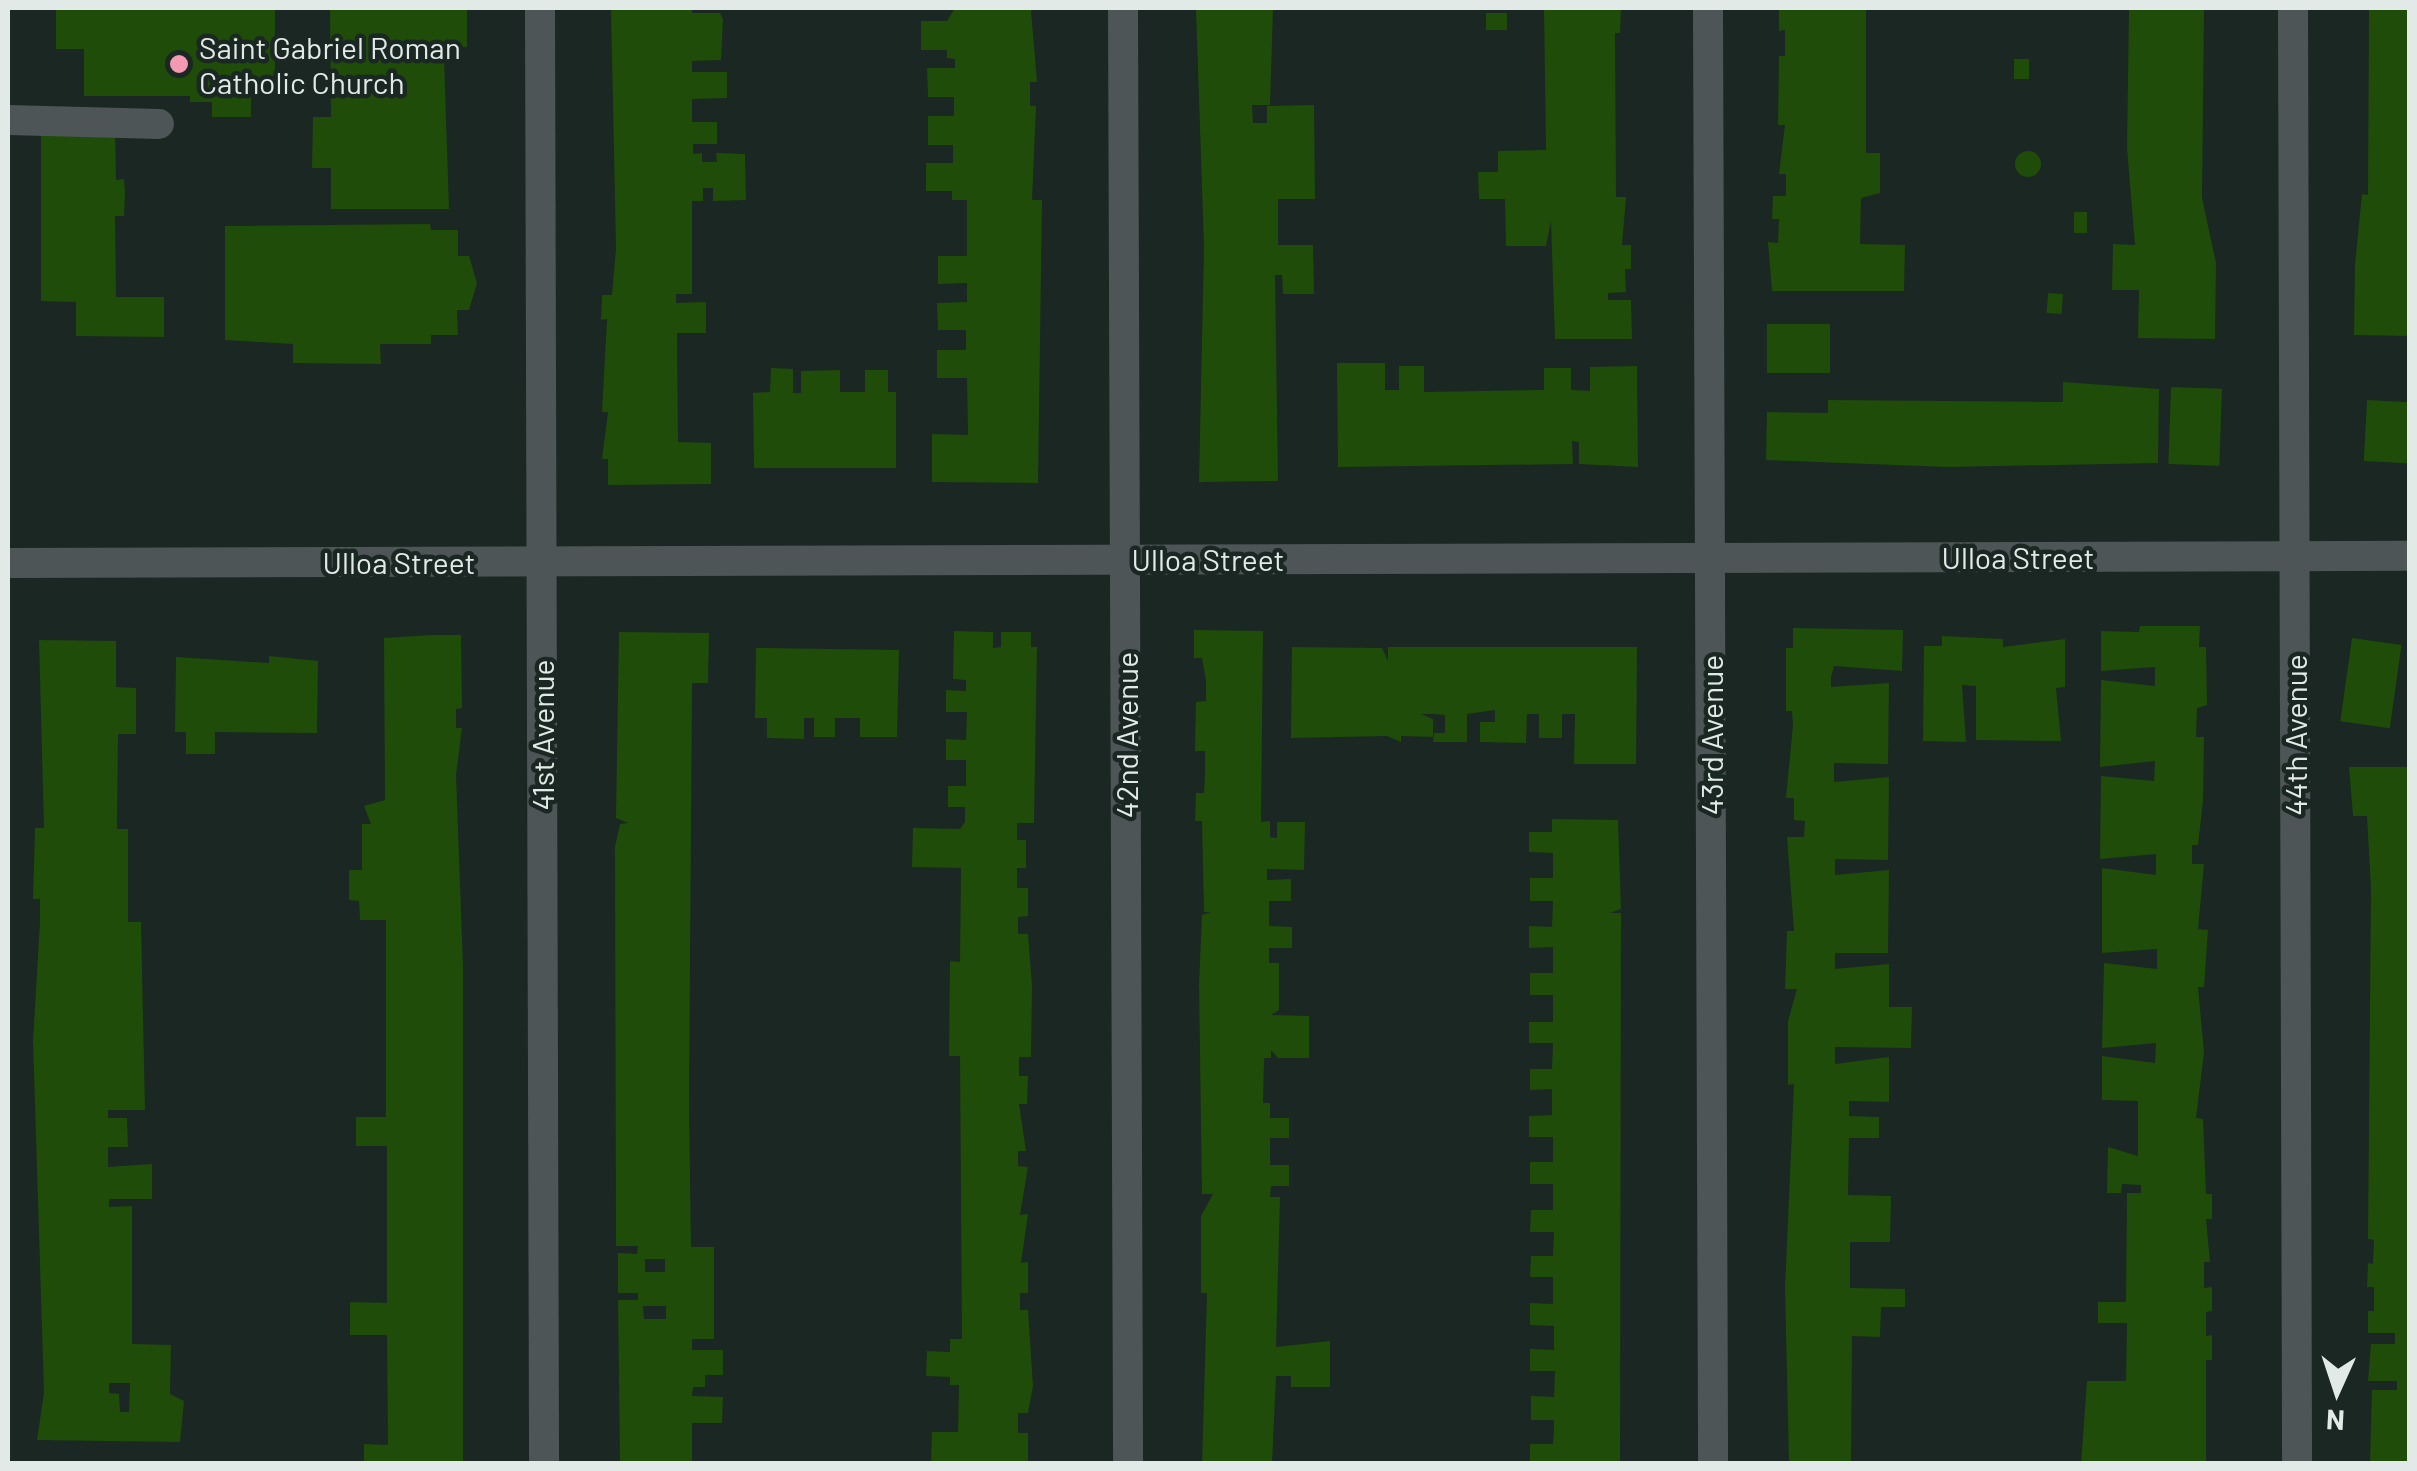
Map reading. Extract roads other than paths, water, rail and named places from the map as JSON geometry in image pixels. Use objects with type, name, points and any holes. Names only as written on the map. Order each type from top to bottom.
[{"type":"street","name":"41st Avenue","points":[[540,8],[544,1464]]},
{"type":"street","name":"42nd Avenue","points":[[1123,8],[1128,1464]]},
{"type":"street","name":"43rd Avenue","points":[[1708,8],[1713,1464]]},
{"type":"street","name":"44th Avenue","points":[[2292,8],[2297,1464]]},
{"type":"street","points":[[8,120],[159,124]]},
{"type":"street","name":"Ulloa Street","points":[[8,563],[2410,556]]},
{"type":"place","name":"Saint Gabriel Roman Catholic Church","points":[[179,64]]}]
